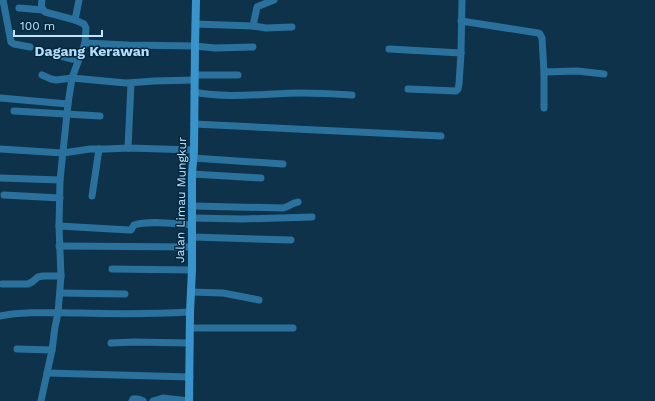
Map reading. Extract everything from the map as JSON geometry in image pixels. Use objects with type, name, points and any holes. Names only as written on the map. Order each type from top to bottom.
[{"type":"street","points":[[3,0],[11,42],[30,47]]},
{"type":"street","points":[[42,0],[41,4],[43,10]]},
{"type":"street","points":[[75,20],[79,0]]},
{"type":"street","name":"Jalan Limau Mungkur","points":[[189,401],[196,0]]},
{"type":"street","points":[[253,26],[257,7],[274,0]]},
{"type":"street","points":[[408,89],[458,90],[461,53],[462,0]]},
{"type":"street","points":[[19,8],[43,10],[45,12],[75,20],[84,24],[86,28],[85,43],[72,78],[68,104],[60,180],[60,293],[52,350],[41,401]]},
{"type":"street","points":[[461,21],[540,34],[542,38],[544,72],[544,108]]},
{"type":"street","points":[[195,24],[253,26],[266,28],[292,27]]},
{"type":"street","points":[[85,43],[195,46],[215,48],[253,47]]},
{"type":"street","points":[[390,49],[461,53]]},
{"type":"street","points":[[53,54],[78,59]]},
{"type":"street","points":[[544,72],[577,71],[604,74]]},
{"type":"street","points":[[42,75],[56,80],[72,78],[131,83],[238,75]]},
{"type":"street","points":[[128,148],[131,83]]},
{"type":"street","points":[[194,92],[227,95],[302,93],[352,95]]},
{"type":"street","points":[[0,98],[68,104]]},
{"type":"street","points":[[14,111],[100,116]]},
{"type":"street","points":[[194,124],[441,136]]},
{"type":"street","points":[[0,150],[63,153],[99,149],[128,148],[283,164]]},
{"type":"street","points":[[92,196],[99,149]]},
{"type":"street","points":[[192,174],[261,178]]},
{"type":"street","points":[[0,178],[60,180]]},
{"type":"street","points":[[4,195],[60,198]]},
{"type":"street","points":[[192,206],[283,208],[298,202]]},
{"type":"street","points":[[59,226],[131,230],[134,225],[141,223],[192,222],[243,218],[312,217]]},
{"type":"street","points":[[192,237],[291,240]]},
{"type":"street","points":[[59,246],[192,248]]},
{"type":"street","points":[[112,269],[192,270]]},
{"type":"street","points":[[2,284],[28,284],[38,277],[61,276]]},
{"type":"street","points":[[191,292],[223,293],[259,300]]},
{"type":"street","points":[[60,293],[125,294]]},
{"type":"street","points":[[0,316],[30,313],[148,314],[190,312]]},
{"type":"street","points":[[190,328],[293,328]]},
{"type":"street","points":[[111,343],[190,343]]},
{"type":"street","points":[[17,349],[52,350]]},
{"type":"street","points":[[47,373],[190,377]]},
{"type":"street","points":[[132,401],[134,398],[144,401]]},
{"type":"street","points":[[154,401],[162,398],[189,401]]},
{"type":"district","name":"Dagang Kerawan","points":[[92,51]]}]
